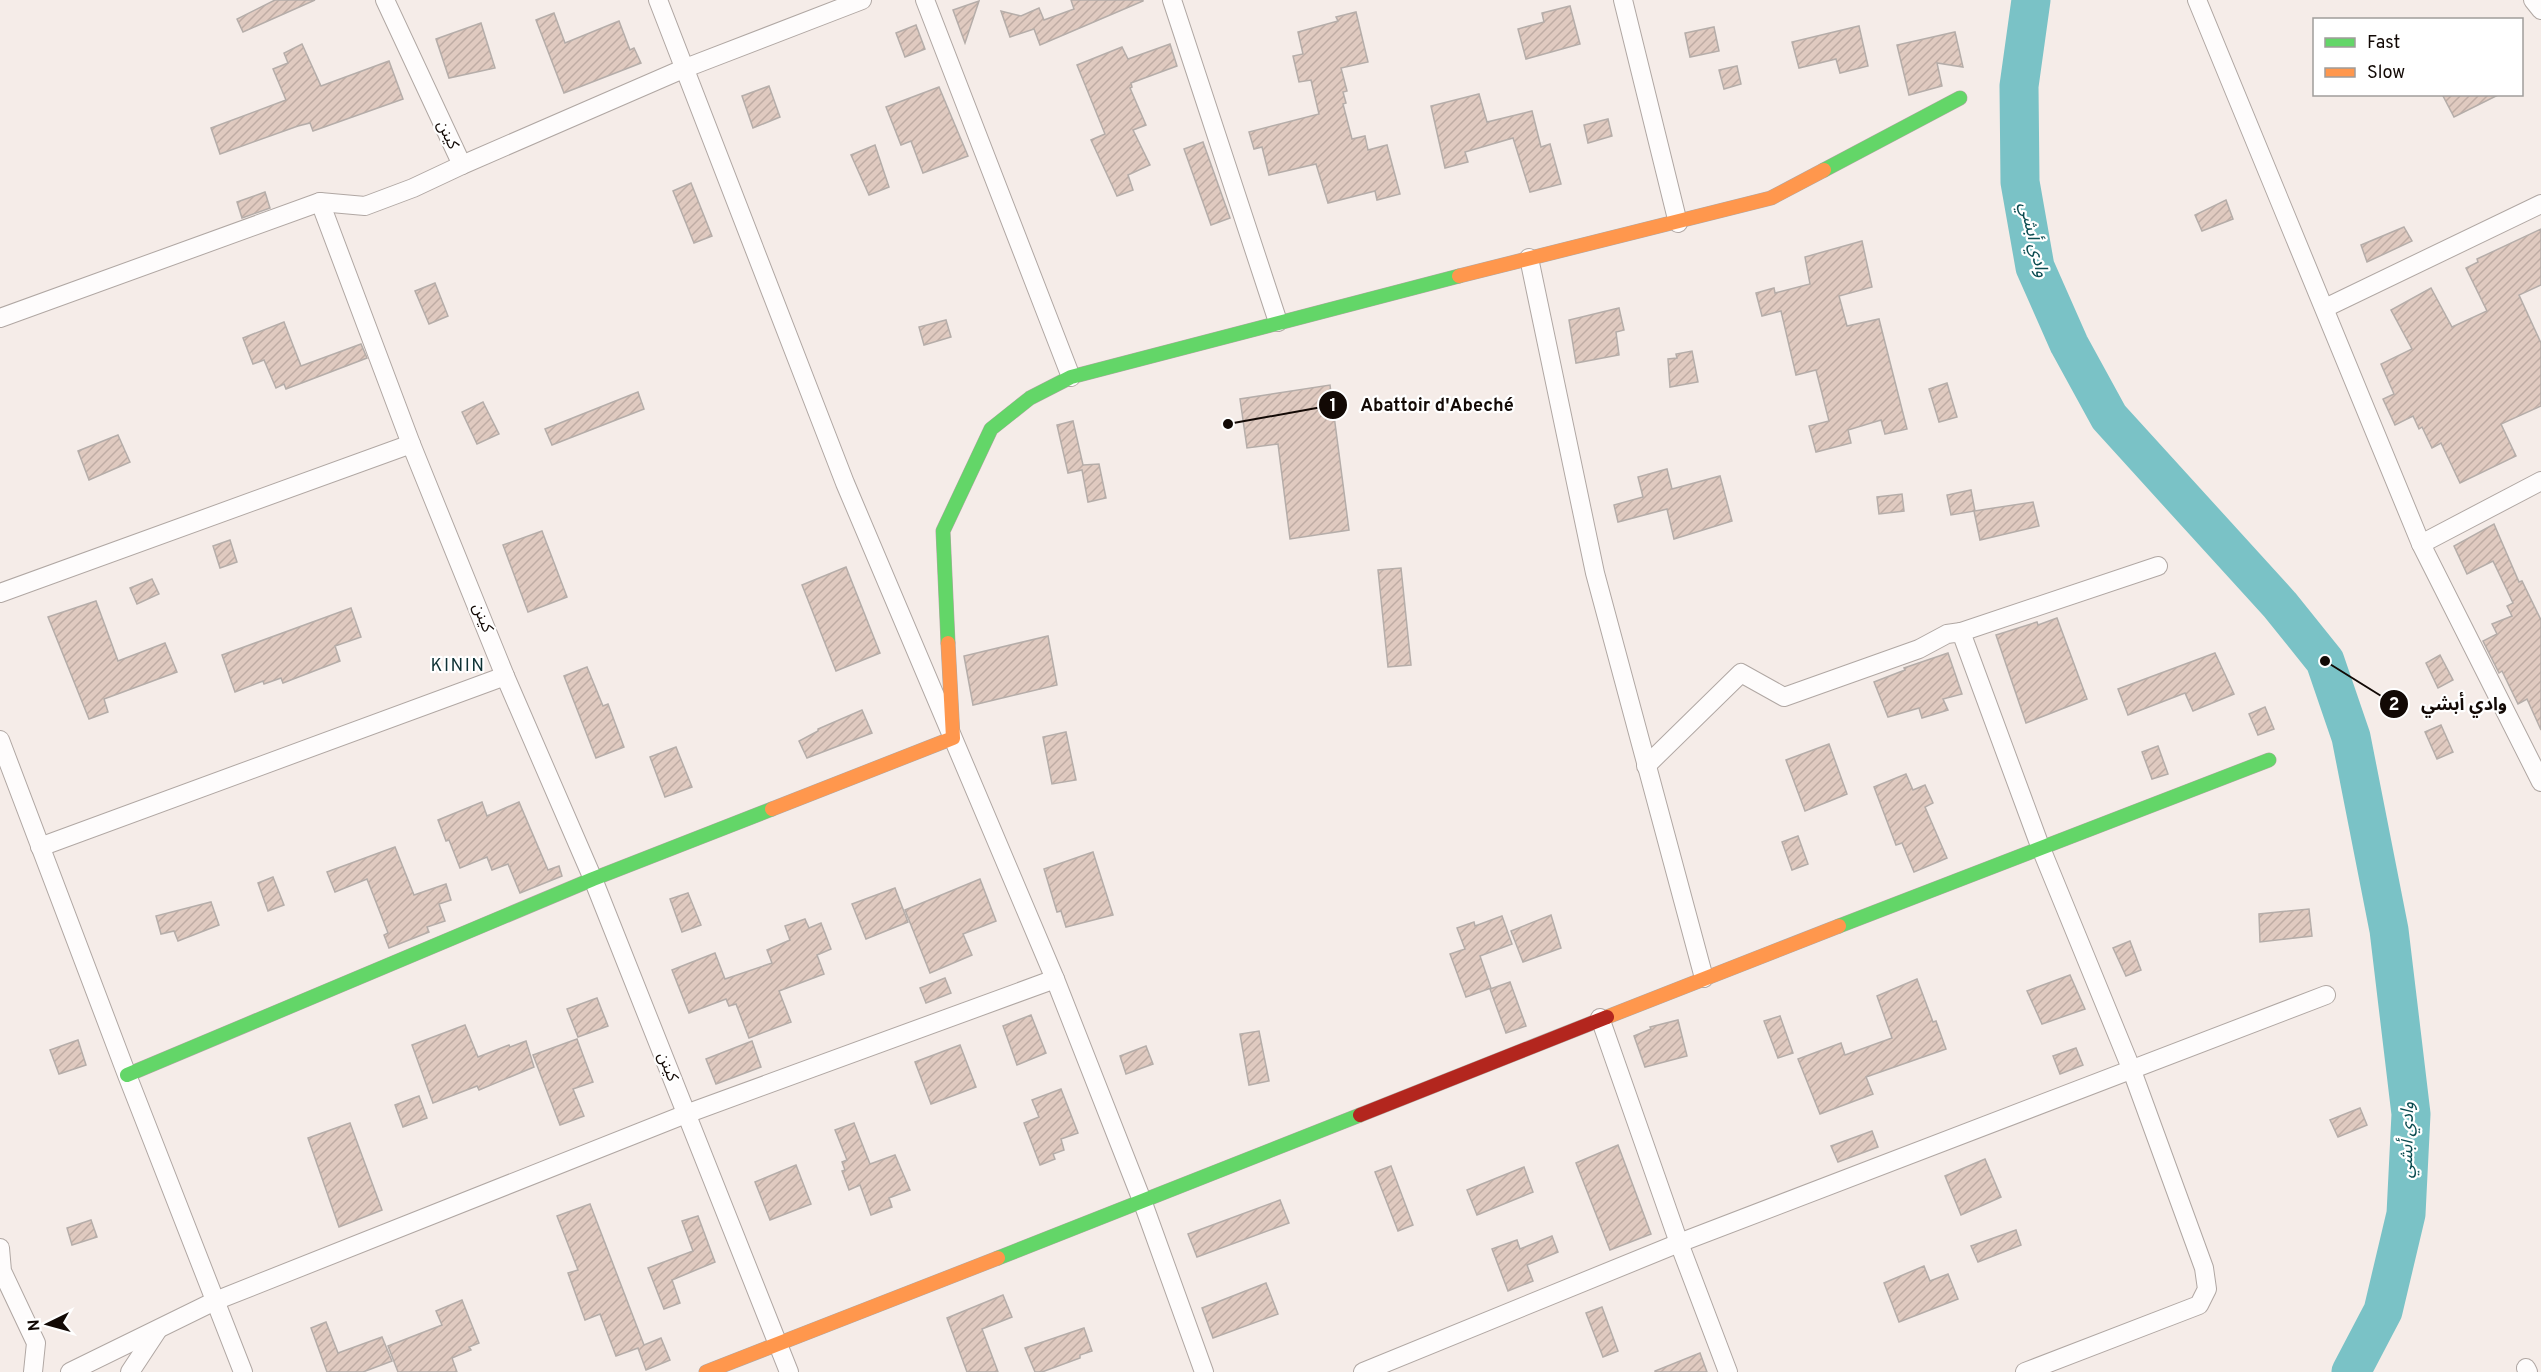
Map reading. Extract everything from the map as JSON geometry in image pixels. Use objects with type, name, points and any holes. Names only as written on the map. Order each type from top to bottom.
[{"type":"street","name":"كينن","points":[[385,0],[462,165],[413,188],[365,206],[320,202],[411,444],[505,676],[593,879],[789,1372]]},
{"type":"street","points":[[658,0],[845,483],[1055,979],[1143,1203],[1204,1372]]},
{"type":"street","points":[[462,165],[683,69],[862,0]]},
{"type":"street","points":[[925,0],[1071,377]]},
{"type":"street","points":[[1172,0],[1278,322]]},
{"type":"street","points":[[1623,0],[1678,223]]},
{"type":"street","points":[[2197,0],[2421,544],[2541,782]]},
{"type":"street","points":[[2533,0],[2541,10]]},
{"type":"street","points":[[953,738],[943,531],[991,429],[1030,398],[1071,377],[1278,322],[1771,198],[1960,98]]},
{"type":"street","points":[[0,318],[320,202]]},
{"type":"street","points":[[2325,308],[2541,204]]},
{"type":"street","points":[[1529,258],[1595,573],[1704,978]]},
{"type":"street","points":[[0,593],[411,444]]},
{"type":"street","points":[[2421,544],[2541,481]]},
{"type":"street","points":[[1646,766],[1741,673],[1784,697],[1919,649],[1947,634],[1960,632],[2158,566]]},
{"type":"street","points":[[1960,632],[2040,846],[2131,1068],[2204,1268],[2207,1289],[2199,1305],[2025,1372]]},
{"type":"street","points":[[40,846],[505,676]]},
{"type":"street","points":[[127,1075],[593,879],[953,738]]},
{"type":"street","points":[[0,740],[243,1372]]},
{"type":"street","points":[[706,1372],[1143,1203],[1600,1018],[2040,846],[2269,760]]},
{"type":"street","points":[[70,1372],[215,1301],[686,1114],[1055,979]]},
{"type":"street","points":[[1363,1372],[1679,1243],[2326,994]]},
{"type":"street","points":[[1600,1018],[1679,1243],[1728,1372]]},
{"type":"street","points":[[0,1248],[2,1271],[36,1343],[33,1372]]},
{"type":"street","points":[[129,1372],[158,1329]]},
{"type":"building","points":[[275,0],[315,0],[243,32],[237,19]]},
{"type":"building","points":[[1071,0],[1143,1],[1040,45],[1034,29],[1010,37],[1001,11],[1021,16],[1039,8],[1044,20],[1074,9]]},
{"type":"building","points":[[979,1],[965,43],[953,10]]},
{"type":"building","points":[[1570,6],[1580,44],[1526,59],[1518,29],[1544,22],[1542,13]]},
{"type":"building","points":[[1356,12],[1368,62],[1341,68],[1347,91],[1343,92],[1346,103],[1343,104],[1352,139],[1365,136],[1368,150],[1387,145],[1400,194],[1377,200],[1375,191],[1328,203],[1316,164],[1269,175],[1262,147],[1254,149],[1249,132],[1319,114],[1311,80],[1299,82],[1293,56],[1303,54],[1298,32],[1338,21],[1336,17]]},
{"type":"building","points":[[554,13],[565,43],[619,21],[630,50],[634,48],[641,63],[564,93],[536,20]]},
{"type":"building","points":[[481,23],[495,68],[449,78],[436,39]]},
{"type":"building","points":[[916,25],[925,49],[905,57],[896,33]]},
{"type":"building","points":[[1859,26],[1868,66],[1840,73],[1836,59],[1799,68],[1792,42]]},
{"type":"building","points":[[1714,27],[1719,51],[1690,57],[1685,33]]},
{"type":"building","points":[[1955,32],[1963,67],[1937,63],[1942,86],[1909,95],[1897,45]]},
{"type":"building","points":[[302,44],[321,86],[389,61],[403,99],[313,131],[310,123],[220,154],[211,128],[286,100],[273,69],[288,63],[284,53]]},
{"type":"building","points":[[1170,44],[1177,66],[1131,83],[1130,88],[1146,125],[1133,130],[1150,165],[1128,175],[1133,190],[1117,196],[1091,140],[1105,134],[1077,65],[1122,47],[1128,59]]},
{"type":"building","points":[[1737,66],[1741,84],[1724,89],[1719,70]]},
{"type":"building","points":[[769,86],[780,117],[753,128],[742,96]]},
{"type":"building","points":[[939,87],[968,156],[923,173],[911,141],[901,145],[886,107]]},
{"type":"building","points":[[1479,94],[1487,122],[1532,111],[1541,147],[1550,144],[1561,184],[1530,192],[1513,138],[1465,152],[1468,162],[1445,168],[1431,106]]},
{"type":"building","points":[[2443,96],[2496,96],[2454,117]]},
{"type":"building","points":[[1608,119],[1612,136],[1588,143],[1584,125]]},
{"type":"building","points":[[1203,142],[1230,218],[1211,225],[1184,149]]},
{"type":"building","points":[[875,145],[889,187],[869,195],[851,155]]},
{"type":"building","points":[[691,183],[712,236],[694,243],[673,191]]},
{"type":"building","points":[[265,192],[270,208],[242,218],[237,202]]},
{"type":"building","points":[[2226,200],[2233,219],[2202,231],[2195,215]]},
{"type":"building","points":[[2404,227],[2412,241],[2367,262],[2361,245]]},
{"type":"building","points":[[2541,229],[2541,285],[2519,295],[2541,343],[2541,406],[2501,424],[2516,456],[2460,483],[2441,443],[2432,448],[2422,427],[2419,429],[2413,416],[2395,425],[2383,399],[2394,394],[2381,364],[2412,349],[2391,310],[2431,288],[2452,327],[2487,311],[2466,268],[2478,262],[2477,259]]},
{"type":"building","points":[[1862,241],[1872,287],[1839,296],[1847,326],[1879,319],[1907,429],[1885,434],[1881,420],[1848,430],[1851,443],[1816,452],[1809,426],[1829,421],[1816,370],[1796,375],[1781,311],[1762,316],[1756,293],[1774,288],[1775,293],[1810,284],[1805,257]]},
{"type":"building","points":[[435,283],[448,316],[429,324],[415,291]]},
{"type":"building","points":[[1619,308],[1624,330],[1616,332],[1619,355],[1576,363],[1569,320]]},
{"type":"building","points":[[946,320],[951,337],[924,345],[919,327]]},
{"type":"building","points":[[284,322],[301,366],[361,344],[367,358],[286,389],[284,384],[276,388],[264,360],[253,364],[243,338]]},
{"type":"building","points":[[1692,351],[1698,382],[1670,387],[1668,359],[1677,358],[1676,354]]},
{"type":"building","points":[[1947,383],[1957,417],[1939,422],[1929,389]]},
{"type":"building","points":[[1330,385],[1349,530],[1290,539],[1278,444],[1247,448],[1240,399]]},
{"type":"building","points":[[638,392],[644,409],[552,445],[545,429]]},
{"type":"building","points":[[483,402],[499,434],[477,444],[462,412]]},
{"type":"building","points":[[1073,421],[1083,465],[1099,464],[1106,498],[1088,502],[1082,470],[1068,473],[1057,425]]},
{"type":"building","points":[[118,435],[130,462],[89,480],[78,451]]},
{"type":"building","points":[[1667,469],[1672,489],[1720,476],[1732,521],[1674,539],[1667,509],[1618,522],[1614,505],[1643,497],[1638,477]]},
{"type":"building","points":[[1971,490],[1975,511],[1951,515],[1947,495]]},
{"type":"building","points":[[1902,494],[1904,511],[1879,514],[1877,497]]},
{"type":"building","points":[[2033,502],[2039,526],[1980,540],[1974,511]]},
{"type":"building","points":[[2494,524],[2519,582],[2522,581],[2541,620],[2541,730],[2527,699],[2518,704],[2502,671],[2499,673],[2483,641],[2497,634],[2492,624],[2512,616],[2507,606],[2513,603],[2493,561],[2467,574],[2454,546]]},
{"type":"building","points":[[542,531],[567,597],[528,612],[503,545]]},
{"type":"building","points":[[230,540],[237,562],[220,568],[213,546]]},
{"type":"building","points":[[846,567],[880,653],[836,671],[802,585]]},
{"type":"building","points":[[1401,568],[1411,665],[1388,667],[1378,570]]},
{"type":"building","points":[[152,579],[159,594],[137,604],[130,588]]},
{"type":"building","points":[[96,601],[118,661],[165,643],[177,672],[104,699],[108,712],[89,719],[48,617]]},
{"type":"building","points":[[351,608],[361,637],[335,646],[340,661],[283,683],[281,678],[264,684],[263,681],[235,692],[222,655]]},
{"type":"building","points":[[2057,618],[2087,699],[2026,723],[1996,635]]},
{"type":"building","points":[[1048,636],[1057,685],[973,705],[964,656]]},
{"type":"building","points":[[1948,653],[1962,694],[1943,699],[1948,710],[1922,718],[1919,708],[1888,717],[1874,682],[1905,670],[1904,668]]},
{"type":"building","points":[[2215,653],[2234,694],[2193,711],[2185,693],[2128,715],[2118,689]]},
{"type":"building","points":[[2440,655],[2453,680],[2438,688],[2426,663]]},
{"type":"building","points":[[587,667],[603,706],[608,704],[624,747],[596,758],[564,676]]},
{"type":"building","points":[[2265,707],[2274,729],[2258,735],[2249,714]]},
{"type":"building","points":[[862,710],[872,733],[807,758],[799,741],[818,729]]},
{"type":"building","points":[[2441,725],[2453,752],[2437,759],[2425,732]]},
{"type":"building","points":[[1066,732],[1076,780],[1052,784],[1043,737]]},
{"type":"building","points":[[1829,744],[1847,794],[1805,811],[1786,760]]},
{"type":"building","points":[[2158,746],[2168,774],[2152,779],[2142,752]]},
{"type":"building","points":[[676,747],[692,787],[665,797],[650,757]]},
{"type":"building","points":[[1906,774],[1913,790],[1925,785],[1933,803],[1925,807],[1947,858],[1914,872],[1902,843],[1896,845],[1874,787]]},
{"type":"building","points":[[482,802],[487,816],[519,802],[548,870],[559,866],[562,876],[520,893],[508,864],[492,870],[487,857],[460,868],[438,820]]},
{"type":"building","points":[[1798,836],[1808,864],[1792,870],[1782,842]]},
{"type":"building","points":[[395,847],[414,895],[446,884],[451,900],[439,904],[445,921],[427,927],[429,932],[389,948],[384,935],[388,933],[367,879],[335,892],[327,872]]},
{"type":"building","points":[[1093,852],[1113,915],[1066,927],[1061,911],[1057,912],[1044,869]]},
{"type":"building","points":[[273,877],[284,905],[268,911],[258,883]]},
{"type":"building","points":[[980,879],[996,921],[963,934],[972,955],[930,973],[905,910]]},
{"type":"building","points":[[895,888],[908,922],[866,939],[852,904]]},
{"type":"building","points":[[688,893],[701,925],[682,932],[670,899]]},
{"type":"building","points":[[211,902],[219,925],[178,941],[174,931],[161,934],[156,916]]},
{"type":"building","points":[[2309,909],[2312,936],[2260,942],[2259,914]]},
{"type":"building","points":[[1551,915],[1561,948],[1523,962],[1511,931]]},
{"type":"building","points":[[1502,916],[1512,944],[1480,956],[1491,988],[1466,997],[1450,954],[1465,949],[1457,928],[1474,922],[1475,926]]},
{"type":"building","points":[[805,919],[809,928],[821,923],[831,949],[817,955],[824,974],[779,991],[791,1022],[749,1038],[736,1004],[729,1006],[726,999],[689,1013],[672,970],[715,953],[725,979],[772,963],[767,950],[790,940],[785,926]]},
{"type":"building","points":[[2130,941],[2141,970],[2126,976],[2113,948]]},
{"type":"building","points":[[2070,975],[2085,1009],[2042,1024],[2027,991]]},
{"type":"building","points":[[945,978],[951,993],[926,1003],[920,988]]},
{"type":"building","points":[[1917,979],[1946,1049],[1866,1077],[1873,1094],[1820,1114],[1798,1059],[1841,1043],[1845,1055],[1892,1038],[1877,996]]},
{"type":"building","points":[[1510,982],[1526,1026],[1506,1033],[1490,989]]},
{"type":"building","points":[[597,998],[608,1026],[578,1037],[567,1009]]},
{"type":"building","points":[[1031,1015],[1046,1053],[1017,1065],[1003,1026]]},
{"type":"building","points":[[1780,1016],[1793,1053],[1778,1058],[1764,1021]]},
{"type":"building","points":[[1678,1020],[1687,1056],[1645,1067],[1634,1036],[1651,1029],[1650,1027]]},
{"type":"building","points":[[465,1025],[478,1057],[526,1041],[534,1067],[479,1090],[477,1086],[433,1103],[412,1045]]},
{"type":"building","points":[[1259,1031],[1269,1081],[1249,1085],[1240,1034]]},
{"type":"building","points":[[577,1039],[593,1082],[573,1089],[584,1116],[560,1125],[533,1055]]},
{"type":"building","points":[[78,1040],[86,1065],[59,1074],[50,1050]]},
{"type":"building","points":[[752,1041],[761,1067],[716,1084],[706,1059]]},
{"type":"building","points":[[960,1045],[976,1087],[931,1104],[915,1062]]},
{"type":"building","points":[[1146,1046],[1153,1064],[1126,1074],[1120,1056]]},
{"type":"building","points":[[2076,1048],[2083,1065],[2060,1074],[2053,1056]]},
{"type":"building","points":[[1061,1089],[1078,1133],[1061,1139],[1064,1150],[1053,1154],[1055,1159],[1040,1165],[1024,1123],[1039,1117],[1032,1100]]},
{"type":"building","points":[[419,1096],[427,1118],[403,1127],[395,1105]]},
{"type":"building","points":[[2360,1108],[2367,1125],[2338,1137],[2330,1120]]},
{"type":"building","points":[[350,1123],[382,1210],[339,1227],[308,1138]]},
{"type":"building","points":[[854,1123],[870,1164],[895,1155],[910,1190],[889,1198],[892,1207],[871,1215],[860,1185],[849,1190],[842,1171],[845,1170],[842,1162],[847,1160],[835,1130]]},
{"type":"building","points":[[1872,1131],[1878,1147],[1838,1162],[1831,1146]]},
{"type":"building","points":[[1618,1145],[1651,1234],[1610,1250],[1576,1163]]},
{"type":"building","points":[[1985,1159],[2001,1197],[1961,1215],[1945,1176]]},
{"type":"building","points":[[796,1165],[811,1204],[770,1220],[755,1182]]},
{"type":"building","points":[[1391,1166],[1413,1225],[1398,1231],[1375,1172]]},
{"type":"building","points":[[1524,1167],[1533,1192],[1477,1215],[1467,1190]]},
{"type":"building","points":[[1280,1200],[1289,1223],[1197,1257],[1188,1234]]},
{"type":"building","points":[[590,1204],[644,1345],[661,1338],[670,1360],[646,1370],[638,1348],[616,1356],[600,1314],[585,1320],[568,1273],[578,1270],[557,1216]]},
{"type":"building","points":[[698,1216],[715,1262],[672,1280],[680,1303],[664,1309],[648,1268],[693,1251],[682,1221]]},
{"type":"building","points":[[91,1220],[97,1237],[72,1245],[67,1228]]},
{"type":"building","points":[[2016,1230],[2021,1245],[1978,1262],[1971,1246]]},
{"type":"building","points":[[1552,1236],[1558,1252],[1527,1265],[1533,1281],[1508,1291],[1492,1249],[1517,1240],[1520,1249]]},
{"type":"building","points":[[1924,1266],[1930,1281],[1948,1274],[1958,1299],[1899,1322],[1884,1283]]},
{"type":"building","points":[[1266,1283],[1278,1314],[1213,1338],[1202,1308]]},
{"type":"building","points":[[1003,1295],[1012,1317],[982,1329],[998,1372],[967,1372],[947,1318]]},
{"type":"building","points":[[462,1300],[479,1343],[469,1347],[471,1350],[452,1358],[457,1372],[398,1372],[388,1346],[442,1325],[436,1311]]},
{"type":"building","points":[[1602,1307],[1618,1351],[1603,1357],[1586,1313]]},
{"type":"building","points":[[326,1322],[338,1353],[382,1337],[392,1361],[363,1372],[327,1372],[311,1328]]},
{"type":"building","points":[[1084,1328],[1092,1351],[1080,1355],[1080,1358],[1042,1372],[1035,1372],[1025,1348]]},
{"type":"building","points":[[1700,1353],[1707,1372],[1655,1372],[1655,1371]]},
{"type":"waterway","name":"وادي أبشي","points":[[2031,0],[2019,86],[2020,182],[2035,267],[2069,344],[2109,417],[2280,605],[2325,661],[2351,737],[2389,930],[2411,1114],[2406,1214],[2383,1311],[2351,1372]]},
{"type":"traffic: fast","points":[[1824,170],[1960,98]]},
{"type":"traffic: fast","points":[[948,643],[943,531],[991,429],[1030,398],[1071,377],[1459,276]]},
{"type":"traffic: fast","points":[[1839,926],[2269,760]]},
{"type":"traffic: fast","points":[[127,1075],[593,879],[772,809]]},
{"type":"traffic: fast","points":[[998,1258],[1360,1115]]},
{"type":"traffic: slow","points":[[1459,276],[1771,198],[1824,170]]},
{"type":"traffic: slow","points":[[772,809],[953,738],[948,643]]},
{"type":"traffic: slow","points":[[1607,1017],[1839,926]]},
{"type":"traffic: slow","points":[[706,1372],[998,1258]]},
{"type":"traffic: jam","points":[[1360,1115],[1607,1017]]},
{"type":"place","name":"Abattoir d'Abeché","points":[[1228,424]]},
{"type":"place","name":"وادي أبشي","points":[[2325,661]]},
{"type":"district","name":"KININ","points":[[458,666]]}]
